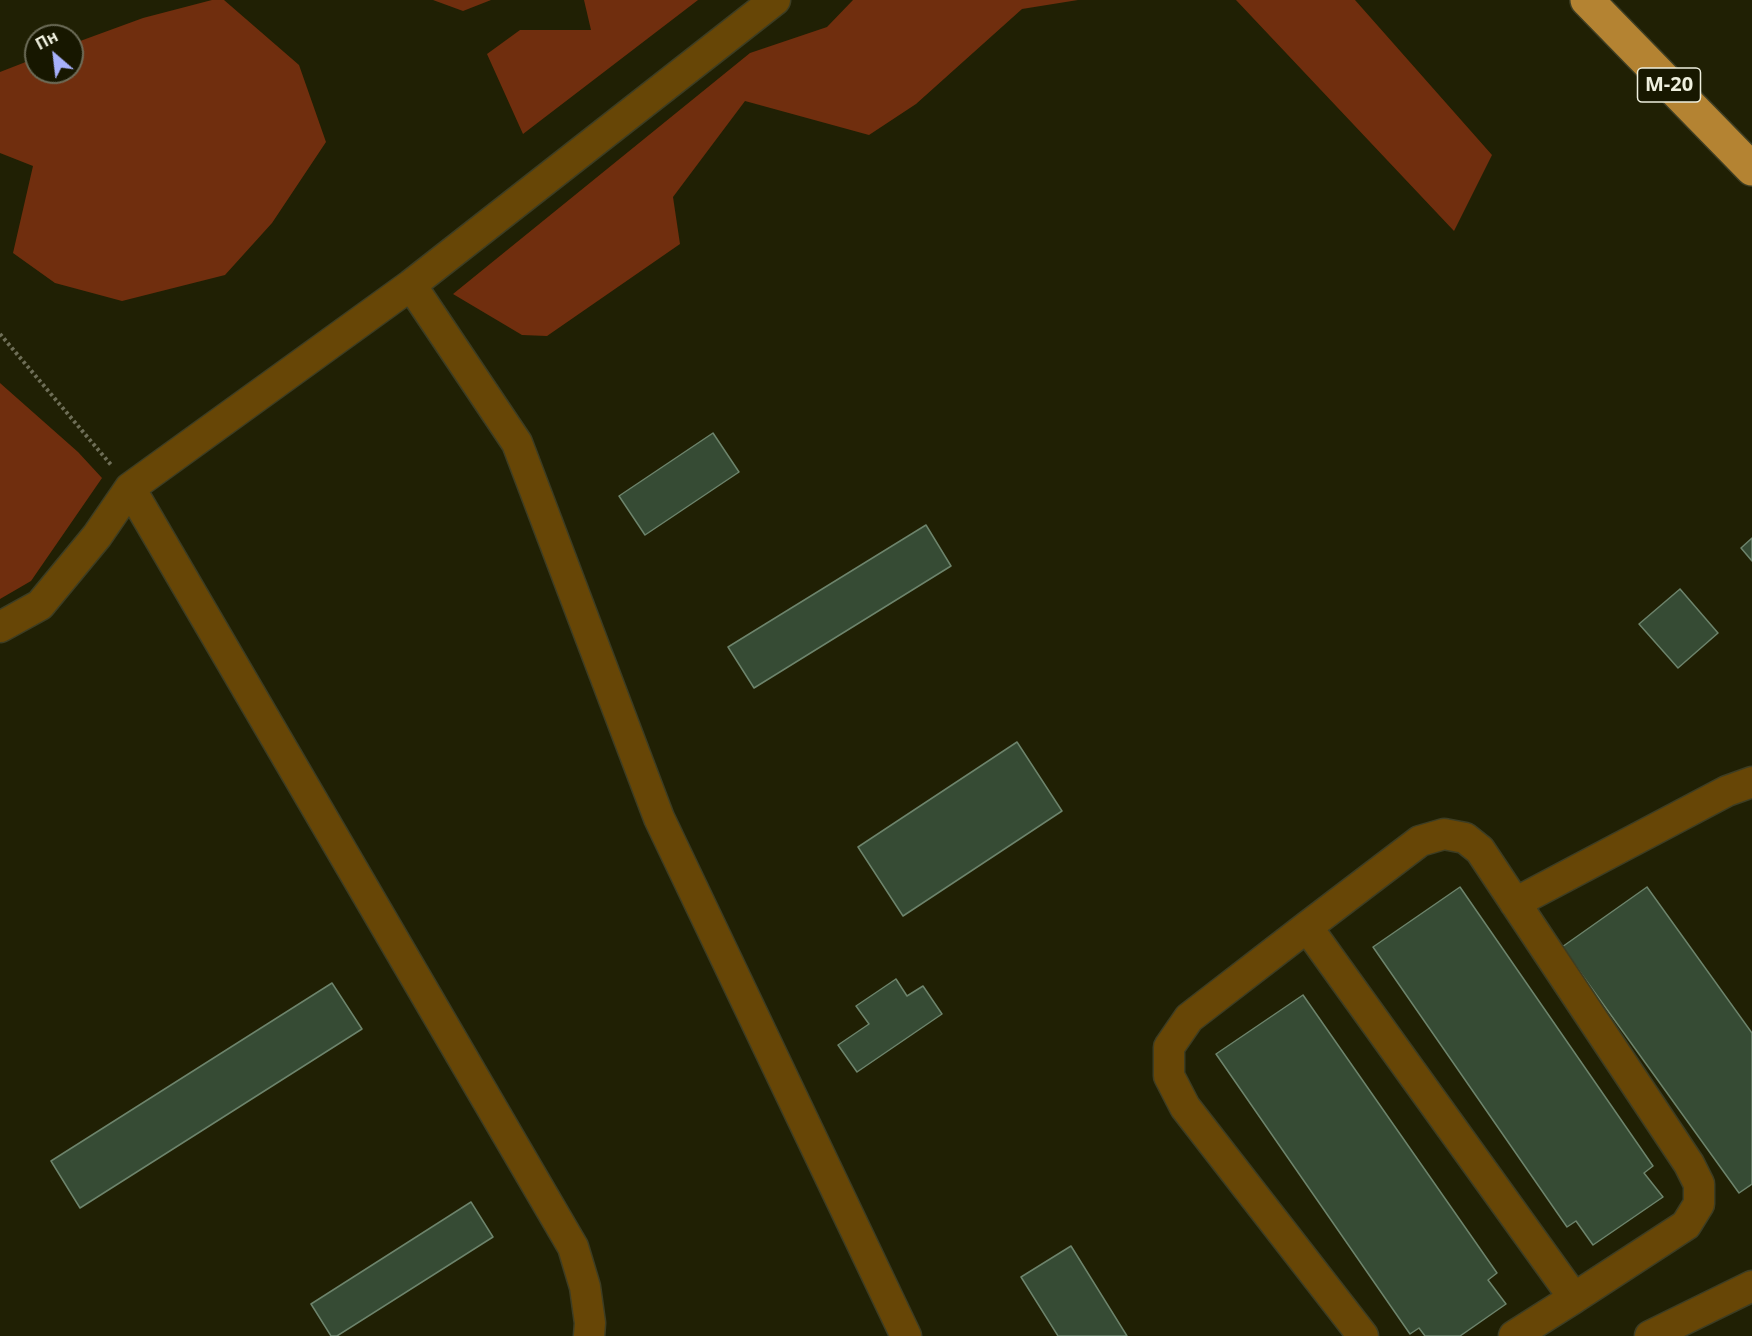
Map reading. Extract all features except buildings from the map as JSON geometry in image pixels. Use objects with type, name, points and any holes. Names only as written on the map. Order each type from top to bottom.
[{"type":"highway","name":"М-20","points":[[1587,0],[1752,169]]},
{"type":"street","points":[[0,627],[40,605],[97,536],[130,488],[411,285],[775,0]]},
{"type":"street","points":[[411,285],[518,443],[659,818],[906,1336]]},
{"type":"street","points":[[130,488],[573,1247],[585,1287],[590,1323],[589,1336]]},
{"type":"street","points":[[1515,903],[1727,790],[1752,782]]},
{"type":"street","points":[[1362,1336],[1185,1107],[1169,1076],[1169,1047],[1189,1018],[1420,841],[1444,834],[1465,838],[1480,850],[1689,1164],[1699,1184],[1699,1204],[1686,1225],[1514,1336]]},
{"type":"street","points":[[1308,927],[1574,1298]]},
{"type":"street","points":[[1650,1336],[1752,1286]]},
{"type":"path","points":[[0,334],[130,488]]},
{"type":"shaded area","points":[[212,0],[224,0],[299,65],[326,142],[272,223],[225,275],[122,301],[55,283],[13,253],[33,166],[0,153],[0,72],[24,63],[24,84],[84,84],[84,40],[143,18]]},
{"type":"shaded area","points":[[433,0],[491,0],[463,11]]},
{"type":"shaded area","points":[[584,0],[698,0],[523,134],[487,54],[520,30],[591,30]]},
{"type":"shaded area","points":[[853,0],[1078,0],[1022,9],[916,104],[869,135],[745,101],[673,197],[680,244],[547,336],[522,335],[453,294],[750,53],[827,27]]},
{"type":"shaded area","points":[[1236,0],[1355,0],[1492,155],[1454,231]]},
{"type":"shaded area","points":[[0,383],[78,452],[102,478],[31,581],[0,599]]}]
